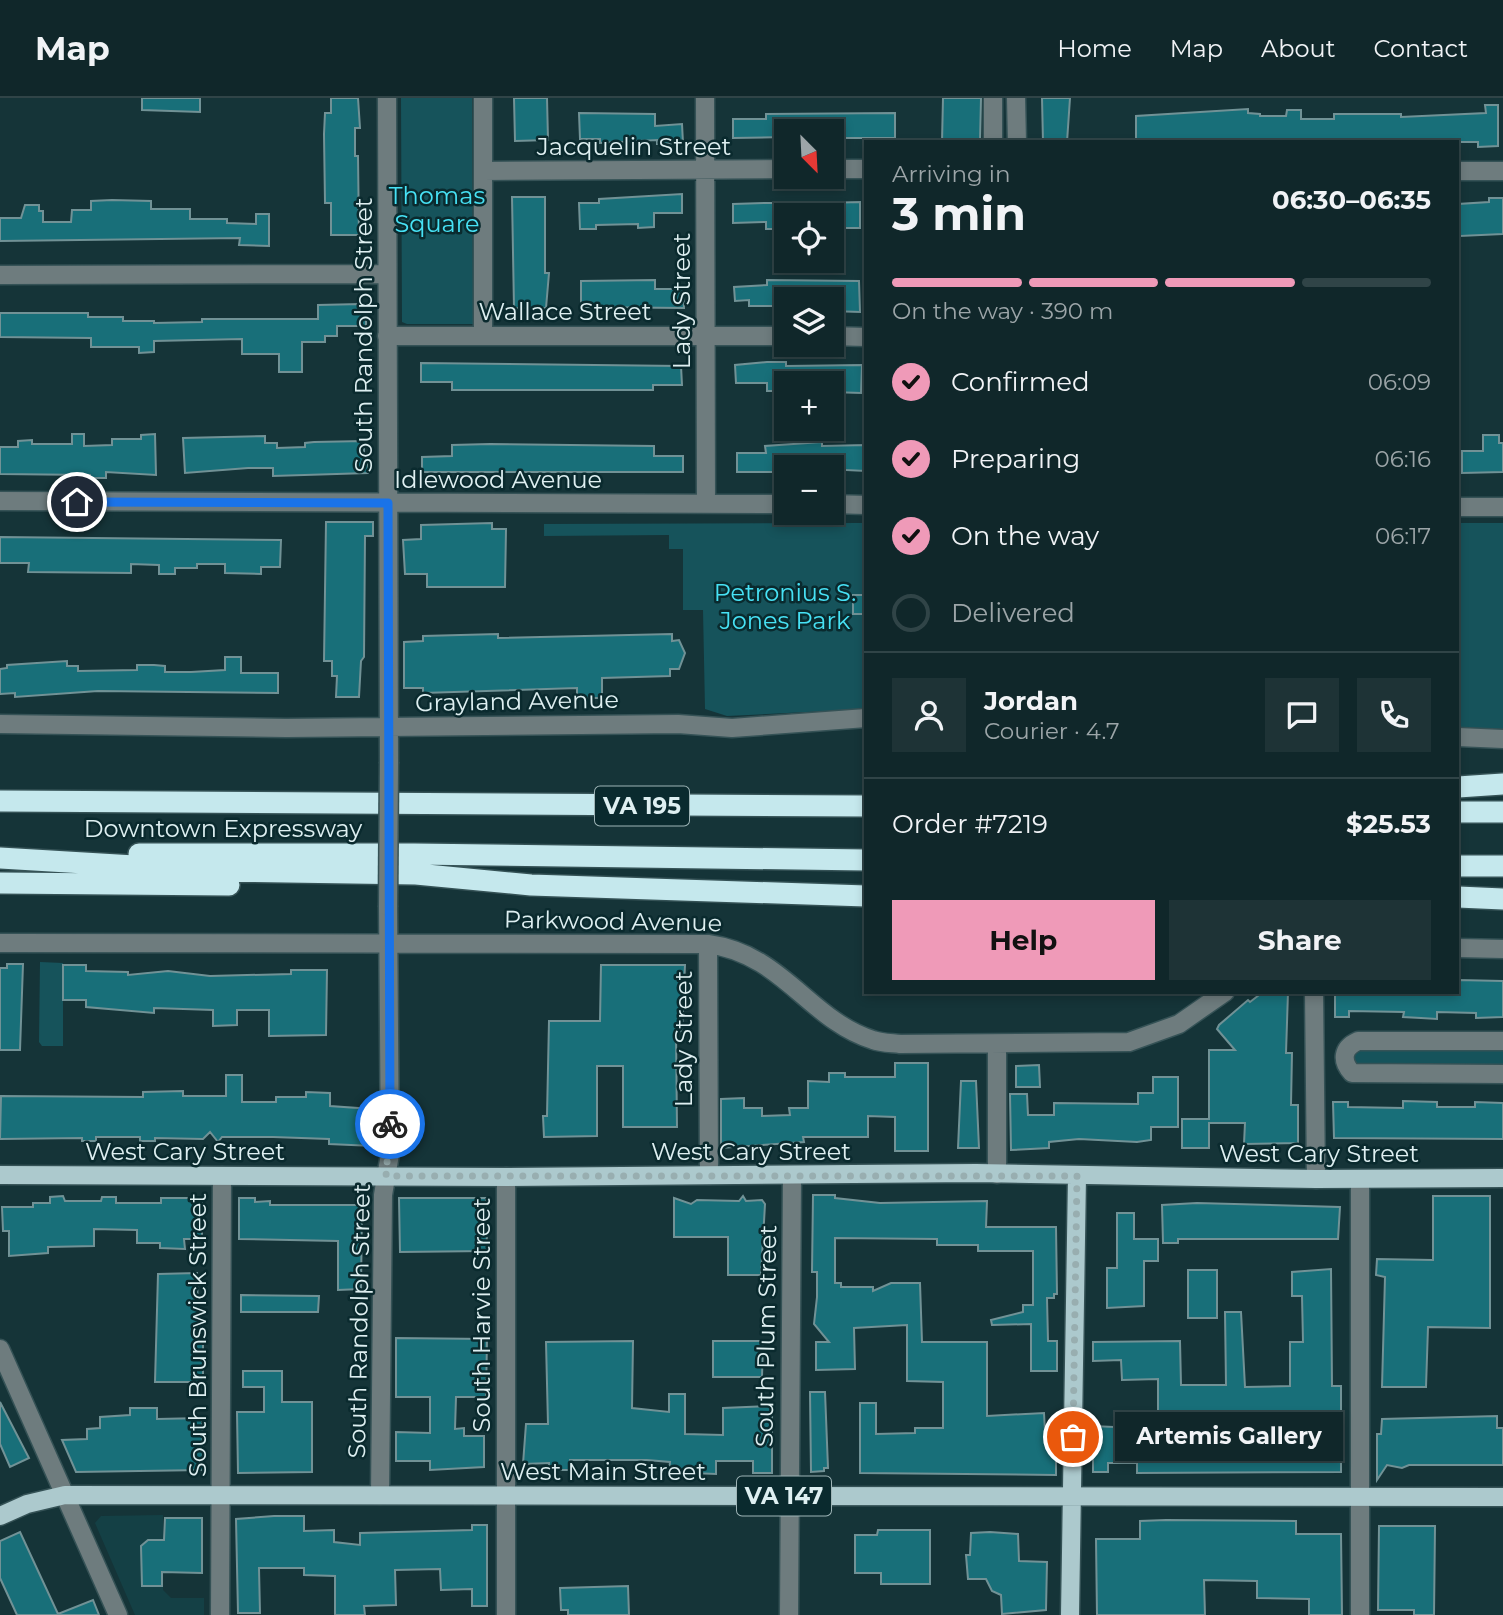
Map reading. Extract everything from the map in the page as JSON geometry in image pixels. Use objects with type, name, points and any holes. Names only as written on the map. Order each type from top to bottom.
[{"type":"highway","points":[[1459,787],[1503,784]]},
{"type":"highway","points":[[0,787],[70,801]]},
{"type":"highway","name":"Downtown Expressway","points":[[0,801],[864,806]]},
{"type":"highway","points":[[1459,812],[1503,812]]},
{"type":"highway","name":"Downtown Expressway","points":[[0,857],[278,853],[864,860]]},
{"type":"highway","points":[[0,857],[218,872],[416,874],[531,885],[864,896]]},
{"type":"highway","points":[[1459,866],[1503,866]]},
{"type":"highway","points":[[0,883],[466,888],[531,885]]},
{"type":"highway","points":[[1459,895],[1503,892]]},
{"type":"highway","points":[[1459,895],[1503,899]]},
{"type":"main road","name":"West Cary Street","points":[[0,1175],[506,1177],[997,1174],[1315,1179],[1503,1178]]},
{"type":"main road","points":[[1070,1615],[1077,1176]]},
{"type":"main road","name":"West Main Street","points":[[0,1516],[27,1504],[65,1495],[1503,1497]]},
{"type":"street","name":"South Randolph Street","points":[[380,1495],[383,1195],[390,1154],[387,98]]},
{"type":"street","points":[[483,335],[484,98]]},
{"type":"street","name":"Lady Street","points":[[705,98],[706,504]]},
{"type":"street","points":[[993,98],[993,140]]},
{"type":"street","points":[[1016,98],[1017,140]]},
{"type":"street","name":"Jacquelin Street","points":[[483,171],[774,169]]},
{"type":"street","points":[[844,169],[864,169]]},
{"type":"street","points":[[1459,171],[1503,171]]},
{"type":"street","points":[[0,275],[386,274]]},
{"type":"street","name":"Wallace Street","points":[[387,336],[774,336]]},
{"type":"street","points":[[844,336],[864,337]]},
{"type":"street","name":"Idlewood Avenue","points":[[0,501],[774,504]]},
{"type":"street","points":[[844,504],[864,505]]},
{"type":"street","points":[[1459,507],[1503,507]]},
{"type":"street","name":"Grayland Avenue","points":[[0,724],[389,727],[678,724],[732,728],[864,718]]},
{"type":"street","points":[[1459,737],[1503,739]]},
{"type":"street","name":"Parkwood Avenue","points":[[0,943],[708,944],[733,947],[757,958],[840,1023],[874,1040],[997,1044],[1129,1042],[1179,1024],[1221,994]]},
{"type":"street","name":"Lady Street","points":[[708,944],[709,1175]]},
{"type":"street","points":[[1459,948],[1503,948]]},
{"type":"street","points":[[1314,994],[1315,1179]]},
{"type":"street","points":[[1503,1041],[1358,1041],[1348,1047],[1344,1057],[1345,1065],[1352,1073],[1503,1074]]},
{"type":"street","points":[[997,1044],[997,1174]]},
{"type":"street","points":[[1314,1057],[1344,1057]]},
{"type":"street","name":"South Brunswick Street","points":[[220,1615],[222,1176]]},
{"type":"street","name":"South Plum Street","points":[[789,1615],[792,1176]]},
{"type":"street","name":"South Harvie Street","points":[[506,1177],[506,1615]]},
{"type":"street","points":[[1360,1179],[1360,1615]]},
{"type":"street","points":[[0,1349],[118,1615]]},
{"type":"shaded area","points":[[163,1515],[163,1590],[171,1598],[204,1598],[204,1615],[135,1615],[95,1523],[101,1516]]},
{"type":"green space","name":"Thomas Square","points":[[401,98],[472,98],[473,324],[402,322]]},
{"type":"green space","name":"Petronius S. Jones Park","points":[[864,523],[864,709],[727,716],[705,709],[703,610],[683,610],[683,549],[669,549],[669,535],[544,536],[544,524]]},
{"type":"green space","points":[[1459,523],[1503,523],[1503,729],[1459,727]]},
{"type":"green space","points":[[40,962],[63,963],[63,1046],[42,1046],[39,1042]]},
{"type":"green space","points":[[1503,1047],[1503,1068],[1359,1067],[1351,1059],[1355,1049]]},
{"type":"building","points":[[142,98],[200,98],[200,112],[142,110]]},
{"type":"building","points":[[331,98],[358,98],[360,128],[355,128],[355,156],[358,156],[359,235],[331,235],[331,203],[325,203],[324,134],[325,113],[331,113]]},
{"type":"building","points":[[514,98],[547,98],[548,140],[515,141]]},
{"type":"building","points":[[943,98],[981,98],[980,140],[942,140]]},
{"type":"building","points":[[1042,98],[1070,98],[1067,140],[1043,140]]},
{"type":"building","points":[[1485,105],[1498,105],[1498,146],[1478,147],[1478,142],[1459,140],[1136,140],[1136,116],[1248,109],[1248,113],[1260,116],[1286,116],[1287,110],[1301,110],[1301,119],[1334,119],[1334,114],[1401,114],[1401,117],[1486,113]]},
{"type":"building","points":[[579,113],[655,114],[655,126],[682,124],[683,143],[657,144],[657,140],[600,143],[600,139],[580,139]]},
{"type":"building","points":[[895,113],[895,138],[844,138],[844,119],[774,119],[774,137],[733,138],[733,119],[766,119],[766,114]]},
{"type":"building","points":[[682,194],[682,213],[654,213],[654,227],[638,228],[638,224],[596,225],[596,229],[580,229],[579,203],[599,203],[599,199]]},
{"type":"building","points":[[512,197],[545,197],[545,273],[549,273],[546,308],[514,308]]},
{"type":"building","points":[[1489,198],[1503,198],[1503,234],[1460,236],[1459,204],[1489,202]]},
{"type":"building","points":[[91,201],[151,201],[151,209],[190,209],[190,219],[227,219],[227,223],[256,224],[256,214],[269,214],[269,246],[239,245],[240,238],[0,241],[0,218],[21,218],[25,205],[39,205],[39,211],[43,211],[43,222],[71,222],[72,210],[91,210]]},
{"type":"building","points":[[860,202],[860,228],[844,228],[844,203],[823,203]]},
{"type":"building","points":[[774,203],[774,229],[766,229],[766,222],[733,223],[733,204]]},
{"type":"building","points":[[655,280],[655,289],[683,289],[684,308],[581,307],[581,281]]},
{"type":"building","points":[[767,280],[859,281],[860,312],[844,311],[844,287],[774,287],[774,306],[749,306],[749,300],[735,301],[734,287],[767,285]]},
{"type":"building","points":[[361,304],[366,309],[366,326],[337,326],[337,336],[325,336],[325,342],[302,342],[302,372],[279,372],[279,354],[242,354],[242,339],[154,341],[154,352],[139,353],[139,347],[91,347],[91,338],[0,337],[0,313],[88,313],[88,317],[123,317],[123,321],[202,322],[202,319],[318,319],[318,305]]},
{"type":"building","points":[[786,362],[786,366],[862,365],[861,393],[844,392],[844,371],[774,371],[774,391],[767,391],[767,383],[736,383],[735,365]]},
{"type":"building","points":[[421,363],[681,366],[682,385],[653,385],[653,390],[452,390],[452,382],[421,382]]},
{"type":"building","points":[[72,434],[84,434],[84,446],[112,445],[112,439],[141,439],[141,435],[155,434],[156,475],[106,472],[106,478],[90,478],[90,475],[0,474],[0,447],[18,447],[18,441],[32,440],[32,444],[72,444]]},
{"type":"building","points":[[1483,435],[1499,435],[1499,443],[1503,443],[1503,472],[1462,473],[1462,451],[1483,451]]},
{"type":"building","points":[[265,436],[265,443],[277,443],[277,448],[305,447],[305,443],[314,442],[364,441],[364,459],[368,459],[368,473],[273,476],[273,468],[248,468],[185,473],[183,438]]},
{"type":"building","points":[[822,442],[822,446],[864,445],[864,471],[844,470],[844,455],[774,455],[774,472],[737,472],[737,453],[766,453],[765,446]]},
{"type":"building","points":[[452,445],[654,446],[654,456],[683,456],[683,472],[422,472],[422,457],[452,456]]},
{"type":"building","points":[[326,522],[373,522],[373,536],[365,536],[364,657],[361,661],[359,697],[336,697],[337,676],[332,676],[332,661],[324,661]]},
{"type":"building","points":[[492,523],[492,529],[506,529],[505,587],[427,587],[427,574],[405,574],[403,540],[421,539],[421,525]]},
{"type":"building","points":[[0,537],[281,540],[280,567],[261,567],[261,574],[225,573],[225,564],[197,564],[197,568],[175,568],[175,574],[159,574],[159,565],[131,564],[131,573],[28,572],[29,563],[0,563]]},
{"type":"building","points":[[853,595],[864,595],[864,614],[853,614]]},
{"type":"building","points":[[498,634],[498,638],[672,634],[672,641],[679,640],[685,653],[679,669],[670,669],[670,676],[602,678],[602,698],[577,698],[577,688],[423,693],[423,688],[404,688],[404,642],[423,641],[423,636]]},
{"type":"building","points":[[225,657],[241,657],[241,673],[278,673],[278,693],[98,691],[15,697],[15,693],[0,694],[0,669],[7,668],[7,665],[67,661],[67,666],[78,666],[78,671],[137,670],[137,665],[154,665],[165,666],[165,672],[191,672],[225,670]]},
{"type":"building","points":[[7,964],[23,964],[20,1050],[0,1050],[0,968],[7,968]]},
{"type":"building","points":[[63,965],[86,965],[86,971],[128,972],[128,975],[168,971],[210,976],[291,974],[291,970],[327,970],[326,1035],[269,1036],[269,1010],[237,1010],[237,1025],[213,1026],[213,1010],[154,1008],[154,1013],[86,1007],[86,1000],[63,1000]]},
{"type":"building","points":[[601,965],[685,965],[682,1031],[676,1032],[677,1127],[623,1127],[623,1066],[597,1066],[597,1136],[544,1137],[549,1021],[600,1021]]},
{"type":"building","points":[[1459,980],[1503,981],[1503,1017],[1476,1018],[1476,1013],[1437,1012],[1437,1019],[1403,1017],[1404,1012],[1349,1011],[1349,1017],[1335,1017],[1335,994],[1459,994]]},
{"type":"building","points":[[1260,994],[1288,994],[1286,1053],[1292,1053],[1291,1105],[1298,1105],[1298,1143],[1244,1144],[1245,1123],[1209,1123],[1209,1148],[1182,1148],[1182,1119],[1209,1119],[1209,1050],[1235,1050],[1217,1029],[1248,1000],[1250,1002]]},
{"type":"building","points":[[895,1063],[928,1063],[928,1151],[895,1151],[895,1117],[868,1116],[868,1137],[803,1137],[804,1142],[721,1148],[721,1099],[744,1098],[744,1108],[762,1108],[762,1116],[790,1115],[789,1108],[808,1108],[808,1081],[829,1082],[829,1073],[845,1073],[845,1077],[895,1077]]},
{"type":"building","points":[[1039,1065],[1040,1087],[1016,1087],[1016,1066]]},
{"type":"building","points":[[226,1075],[242,1075],[242,1102],[276,1102],[276,1097],[306,1097],[306,1092],[330,1093],[330,1106],[372,1109],[373,1146],[329,1144],[329,1139],[273,1137],[222,1137],[218,1142],[210,1132],[203,1139],[155,1138],[155,1141],[140,1141],[140,1137],[96,1137],[96,1141],[82,1141],[82,1138],[0,1139],[1,1096],[143,1097],[143,1092],[183,1091],[183,1096],[226,1096]]},
{"type":"building","points":[[1153,1077],[1178,1077],[1178,1127],[1151,1127],[1151,1140],[1137,1142],[1079,1139],[1049,1142],[1049,1148],[1011,1150],[1010,1094],[1027,1094],[1028,1115],[1054,1115],[1054,1103],[1138,1104],[1138,1093],[1153,1093]]},
{"type":"building","points":[[961,1081],[976,1081],[979,1148],[958,1148]]},
{"type":"building","points":[[1403,1101],[1437,1102],[1437,1107],[1475,1107],[1475,1102],[1503,1103],[1503,1139],[1334,1138],[1333,1102],[1348,1102],[1348,1107],[1403,1108]]},
{"type":"building","points":[[813,1195],[835,1195],[835,1198],[880,1203],[987,1201],[986,1227],[1056,1227],[1057,1294],[1054,1294],[1054,1298],[1047,1298],[1048,1341],[1057,1341],[1057,1371],[1031,1371],[1031,1324],[992,1325],[991,1320],[1023,1312],[1023,1305],[1033,1305],[1033,1251],[978,1251],[978,1245],[937,1245],[937,1239],[835,1238],[835,1283],[841,1283],[841,1287],[873,1287],[873,1291],[891,1283],[920,1283],[922,1342],[987,1342],[987,1416],[1044,1413],[1045,1431],[1056,1431],[1056,1475],[860,1473],[860,1403],[876,1403],[876,1434],[915,1433],[915,1428],[943,1428],[943,1382],[907,1381],[907,1325],[854,1328],[855,1369],[816,1370],[816,1342],[829,1342],[814,1324],[817,1272],[812,1272]]},
{"type":"building","points":[[63,1196],[65,1201],[101,1201],[102,1197],[116,1197],[116,1203],[161,1203],[161,1198],[202,1198],[202,1239],[184,1239],[185,1249],[160,1248],[160,1243],[137,1243],[137,1230],[94,1229],[94,1246],[48,1247],[48,1253],[9,1256],[9,1231],[3,1231],[2,1207],[33,1207],[33,1203],[50,1203],[50,1197]]},
{"type":"building","points":[[743,1196],[746,1201],[762,1200],[765,1204],[761,1275],[728,1275],[728,1237],[674,1237],[674,1198],[691,1204],[697,1200],[739,1201]]},
{"type":"building","points":[[1433,1196],[1490,1196],[1490,1328],[1428,1327],[1426,1387],[1382,1387],[1385,1277],[1376,1275],[1377,1259],[1433,1260]]},
{"type":"building","points":[[239,1198],[255,1198],[255,1202],[270,1201],[270,1205],[362,1205],[361,1289],[338,1290],[338,1241],[239,1239]]},
{"type":"building","points":[[399,1198],[486,1198],[487,1251],[400,1252]]},
{"type":"building","points":[[1197,1203],[1340,1207],[1338,1239],[1178,1239],[1178,1243],[1163,1243],[1162,1205]]},
{"type":"building","points":[[1117,1213],[1134,1213],[1134,1239],[1158,1239],[1158,1261],[1144,1261],[1144,1306],[1107,1308],[1107,1268],[1117,1268]]},
{"type":"building","points":[[1331,1269],[1332,1386],[1341,1386],[1341,1472],[1137,1473],[1137,1463],[1108,1463],[1108,1472],[1093,1472],[1093,1426],[1158,1429],[1158,1379],[1122,1380],[1121,1360],[1093,1361],[1093,1342],[1180,1341],[1181,1385],[1226,1385],[1225,1312],[1241,1312],[1245,1387],[1290,1386],[1290,1342],[1303,1342],[1302,1296],[1292,1296],[1292,1272]]},
{"type":"building","points":[[1188,1270],[1217,1270],[1217,1318],[1188,1318]]},
{"type":"building","points":[[197,1273],[198,1318],[203,1318],[203,1382],[155,1382],[158,1274]]},
{"type":"building","points":[[241,1295],[319,1296],[318,1312],[241,1312]]},
{"type":"building","points":[[396,1338],[487,1339],[486,1397],[456,1397],[455,1429],[464,1428],[464,1436],[484,1436],[484,1467],[430,1470],[430,1461],[396,1461],[396,1432],[430,1433],[430,1397],[396,1397]]},
{"type":"building","points":[[633,1341],[632,1408],[669,1412],[669,1394],[685,1394],[685,1434],[723,1435],[723,1408],[772,1406],[772,1473],[753,1473],[753,1461],[716,1461],[716,1474],[669,1472],[670,1462],[647,1460],[570,1460],[570,1470],[549,1470],[549,1463],[523,1464],[526,1424],[548,1424],[546,1342]]},
{"type":"building","points":[[713,1341],[763,1341],[762,1377],[713,1377]]},
{"type":"building","points":[[243,1371],[282,1371],[282,1402],[312,1402],[312,1472],[238,1473],[237,1412],[264,1412],[264,1387],[243,1387]]},
{"type":"building","points":[[810,1392],[825,1392],[828,1468],[824,1468],[824,1471],[811,1472]]},
{"type":"building","points":[[0,1402],[29,1458],[10,1467],[0,1444]]},
{"type":"building","points":[[130,1408],[157,1408],[157,1419],[202,1418],[203,1470],[76,1472],[62,1440],[87,1439],[87,1429],[100,1428],[100,1417],[130,1415]]},
{"type":"building","points":[[1497,1416],[1497,1428],[1503,1428],[1503,1465],[1409,1465],[1402,1468],[1387,1465],[1377,1480],[1377,1434],[1381,1434],[1382,1419]]},
{"type":"building","points":[[304,1516],[304,1531],[334,1530],[334,1542],[360,1545],[360,1533],[472,1530],[472,1525],[487,1525],[487,1606],[472,1606],[472,1589],[441,1590],[440,1569],[395,1570],[396,1605],[364,1606],[365,1615],[335,1615],[335,1576],[304,1575],[304,1568],[259,1568],[260,1613],[238,1613],[236,1519]]},
{"type":"building","points":[[165,1518],[202,1518],[202,1573],[162,1572],[162,1586],[142,1586],[141,1546],[148,1540],[164,1540]]},
{"type":"building","points":[[1140,1521],[1296,1521],[1296,1534],[1341,1534],[1342,1615],[1309,1615],[1309,1599],[1257,1598],[1257,1581],[1204,1580],[1205,1615],[1097,1615],[1096,1539],[1140,1539]]},
{"type":"building","points":[[1379,1526],[1435,1526],[1434,1615],[1414,1615],[1414,1610],[1378,1610]]},
{"type":"building","points":[[878,1530],[930,1530],[930,1584],[881,1584],[881,1573],[855,1573],[855,1535],[877,1535]]},
{"type":"building","points":[[20,1532],[58,1614],[93,1600],[99,1615],[17,1615],[0,1578],[0,1541]]},
{"type":"building","points":[[971,1533],[1018,1534],[1019,1561],[1047,1562],[1046,1610],[1002,1614],[1001,1595],[992,1591],[986,1579],[968,1579],[966,1555],[970,1555]]},
{"type":"building","points":[[628,1586],[629,1615],[568,1615],[568,1610],[561,1610],[560,1588]]},
{"type":"way so far","points":[[390,1124],[390,1154],[386,1176],[976,1173],[1077,1176],[1073,1437]]},
{"type":"place","name":"Artemis Gallery","points":[[1073,1437]]},
{"type":"route","points":[[77,502],[388,503],[390,1124]]}]
